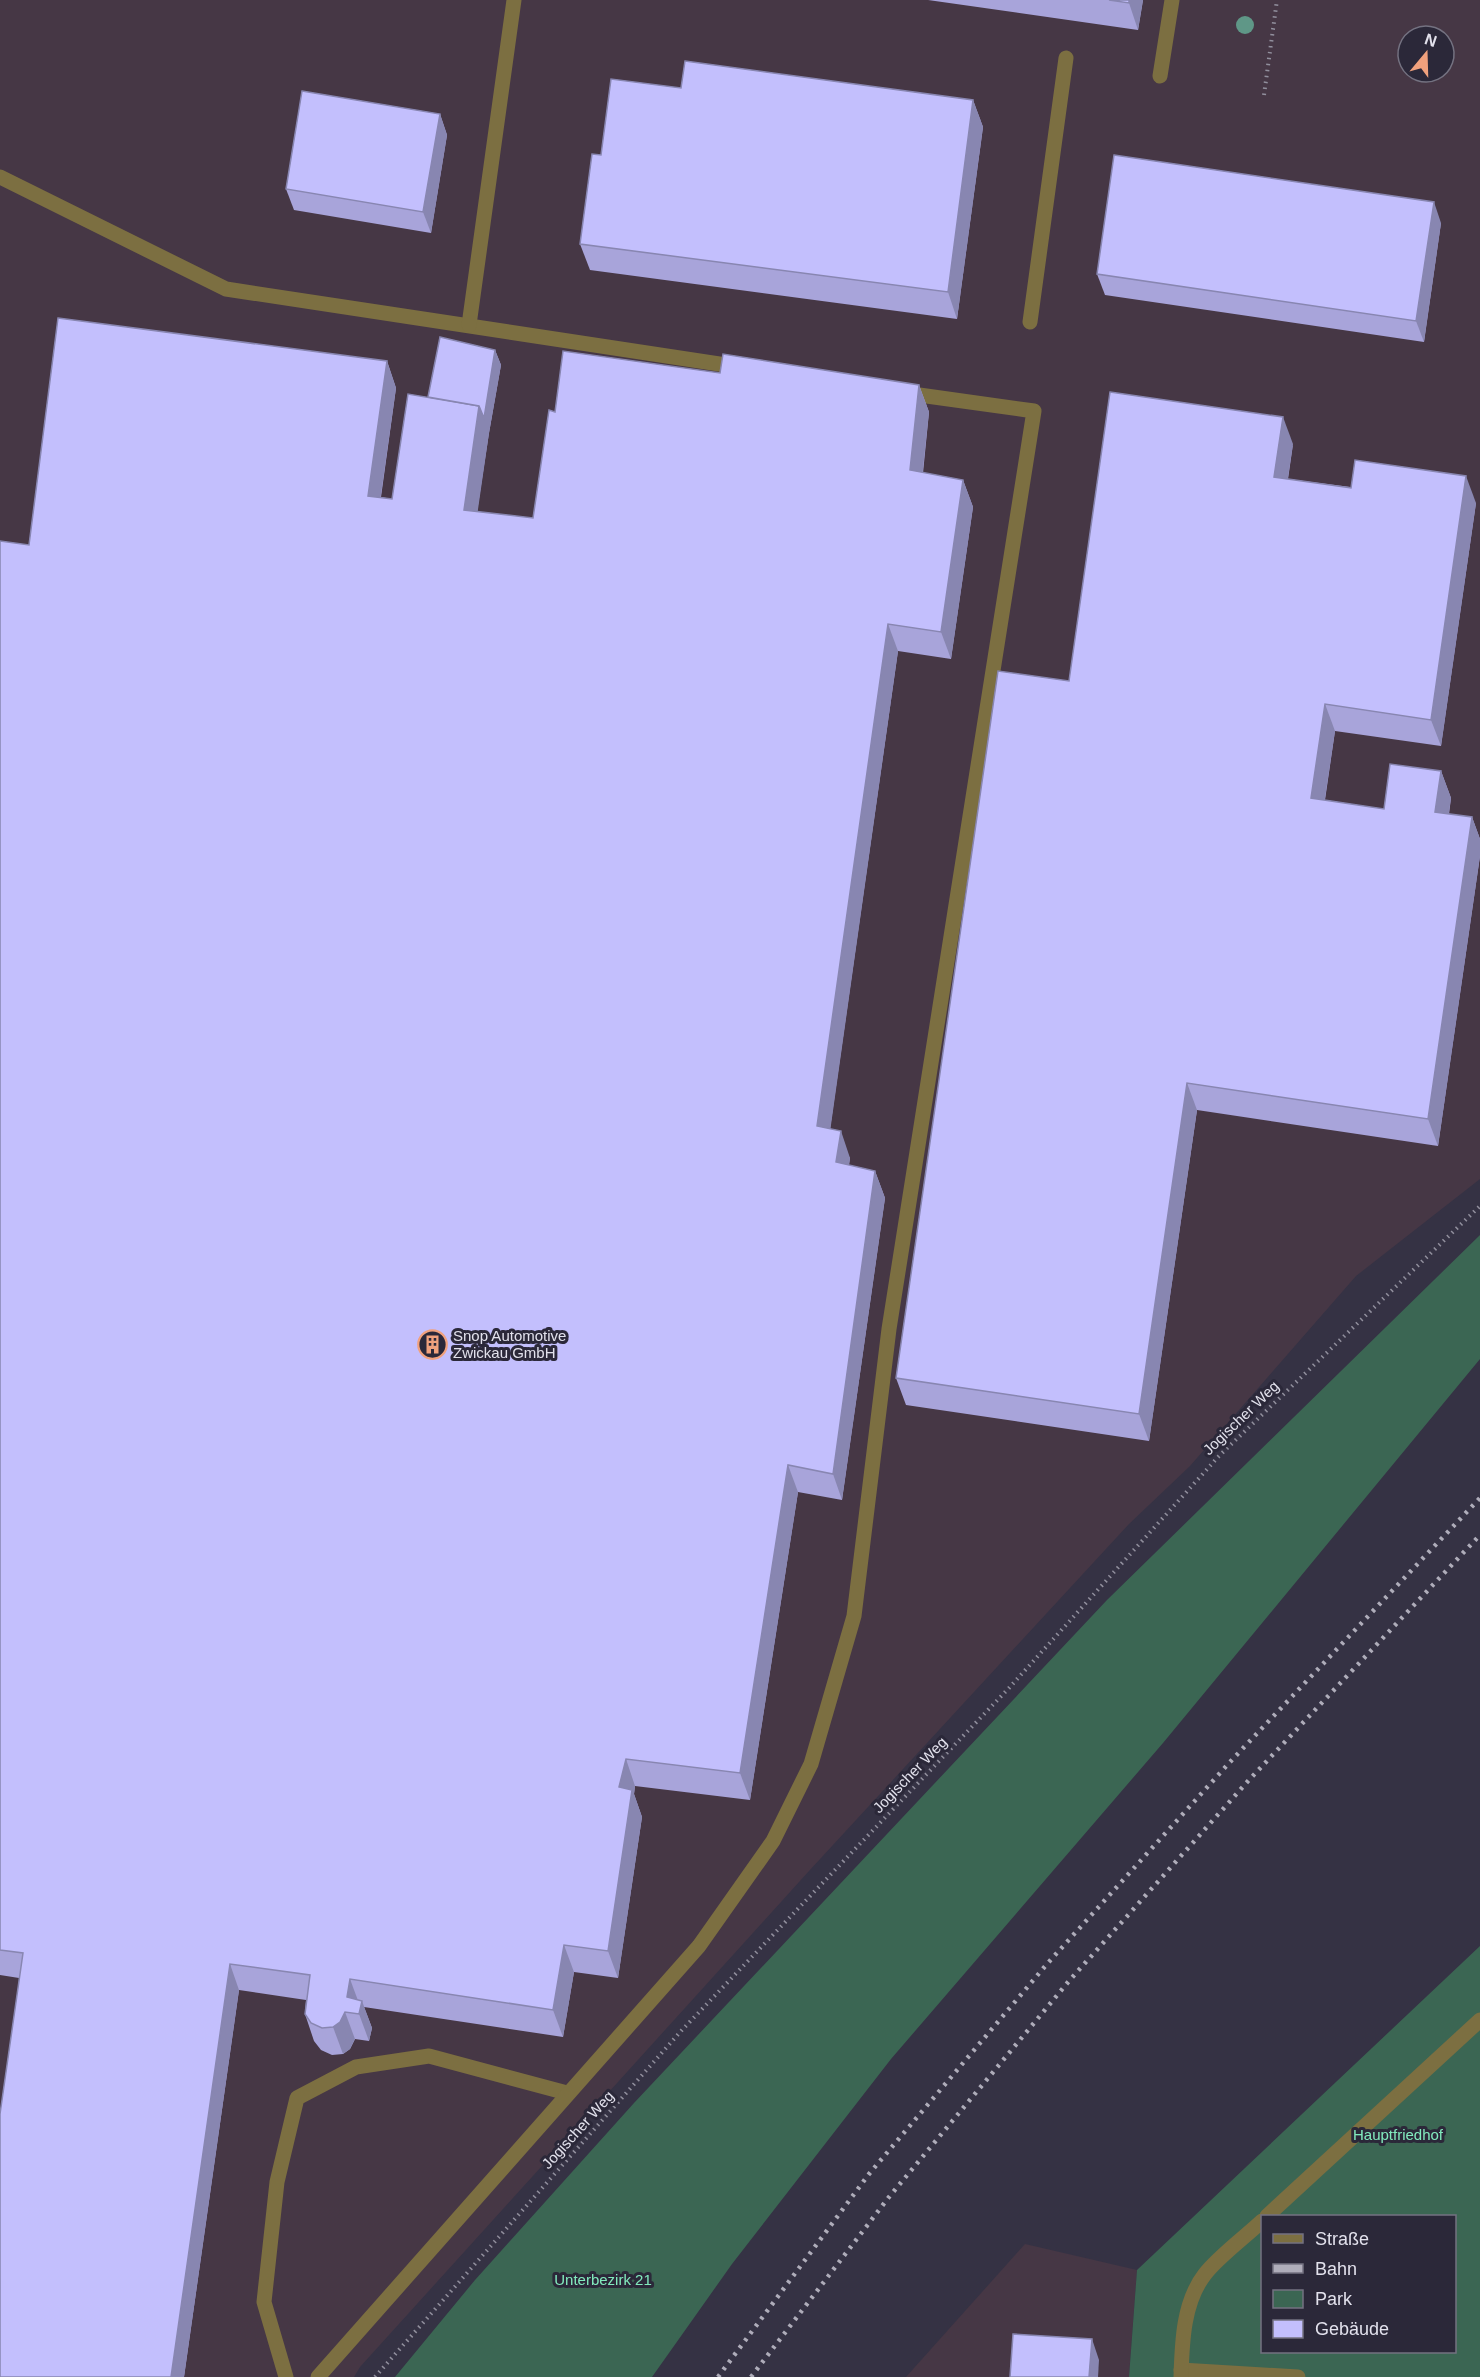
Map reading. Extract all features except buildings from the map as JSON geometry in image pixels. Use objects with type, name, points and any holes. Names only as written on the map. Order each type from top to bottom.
[{"type":"lane","points":[[469,325],[514,0]]},
{"type":"lane","points":[[1160,76],[1172,0]]},
{"type":"lane","points":[[1030,322],[1066,58]]},
{"type":"lane","points":[[0,177],[226,289],[754,369]]},
{"type":"lane","points":[[318,2377],[699,1946],[773,1841],[811,1764],[854,1616],[890,1329],[1034,411],[896,391]]},
{"type":"lane","points":[[1269,2215],[1480,2020]]},
{"type":"lane","points":[[286,2377],[264,2302],[277,2182],[297,2098],[356,2067],[429,2056],[567,2093]]},
{"type":"lane","points":[[1261,2223],[1205,2274],[1193,2295],[1187,2315],[1181,2373],[1298,2377]]},
{"type":"path","points":[[1264,95],[1277,0]]},
{"type":"path","name":"Jogischer Weg","points":[[375,2377],[682,2030],[1009,1688],[1219,1456],[1480,1206]]},
{"type":"shaded area","points":[[0,0],[1480,0],[1480,1179],[1356,1276],[1190,1466],[1129,1524],[809,1871],[360,2367],[354,2377],[0,2377]]},
{"type":"shaded area","points":[[1025,2244],[1137,2270],[1129,2377],[906,2377]]},
{"type":"green space","name":"Unterbezirk 21","points":[[1480,1235],[1480,1359],[1163,1743],[891,2059],[732,2264],[652,2377],[395,2377],[475,2280],[634,2103],[1107,1600]]},
{"type":"green space","name":"Hauptfriedhof","points":[[1480,1946],[1480,2377],[1129,2377],[1137,2270]]},
{"type":"railway","points":[[718,2377],[869,2174],[1047,1964],[1230,1762],[1480,1498]]},
{"type":"railway","points":[[751,2377],[889,2197],[1069,1981],[1249,1780],[1480,1535]]},
{"type":"place","name":"Snop Automotive Zwickau GmbH","points":[[432,1345]]}]
